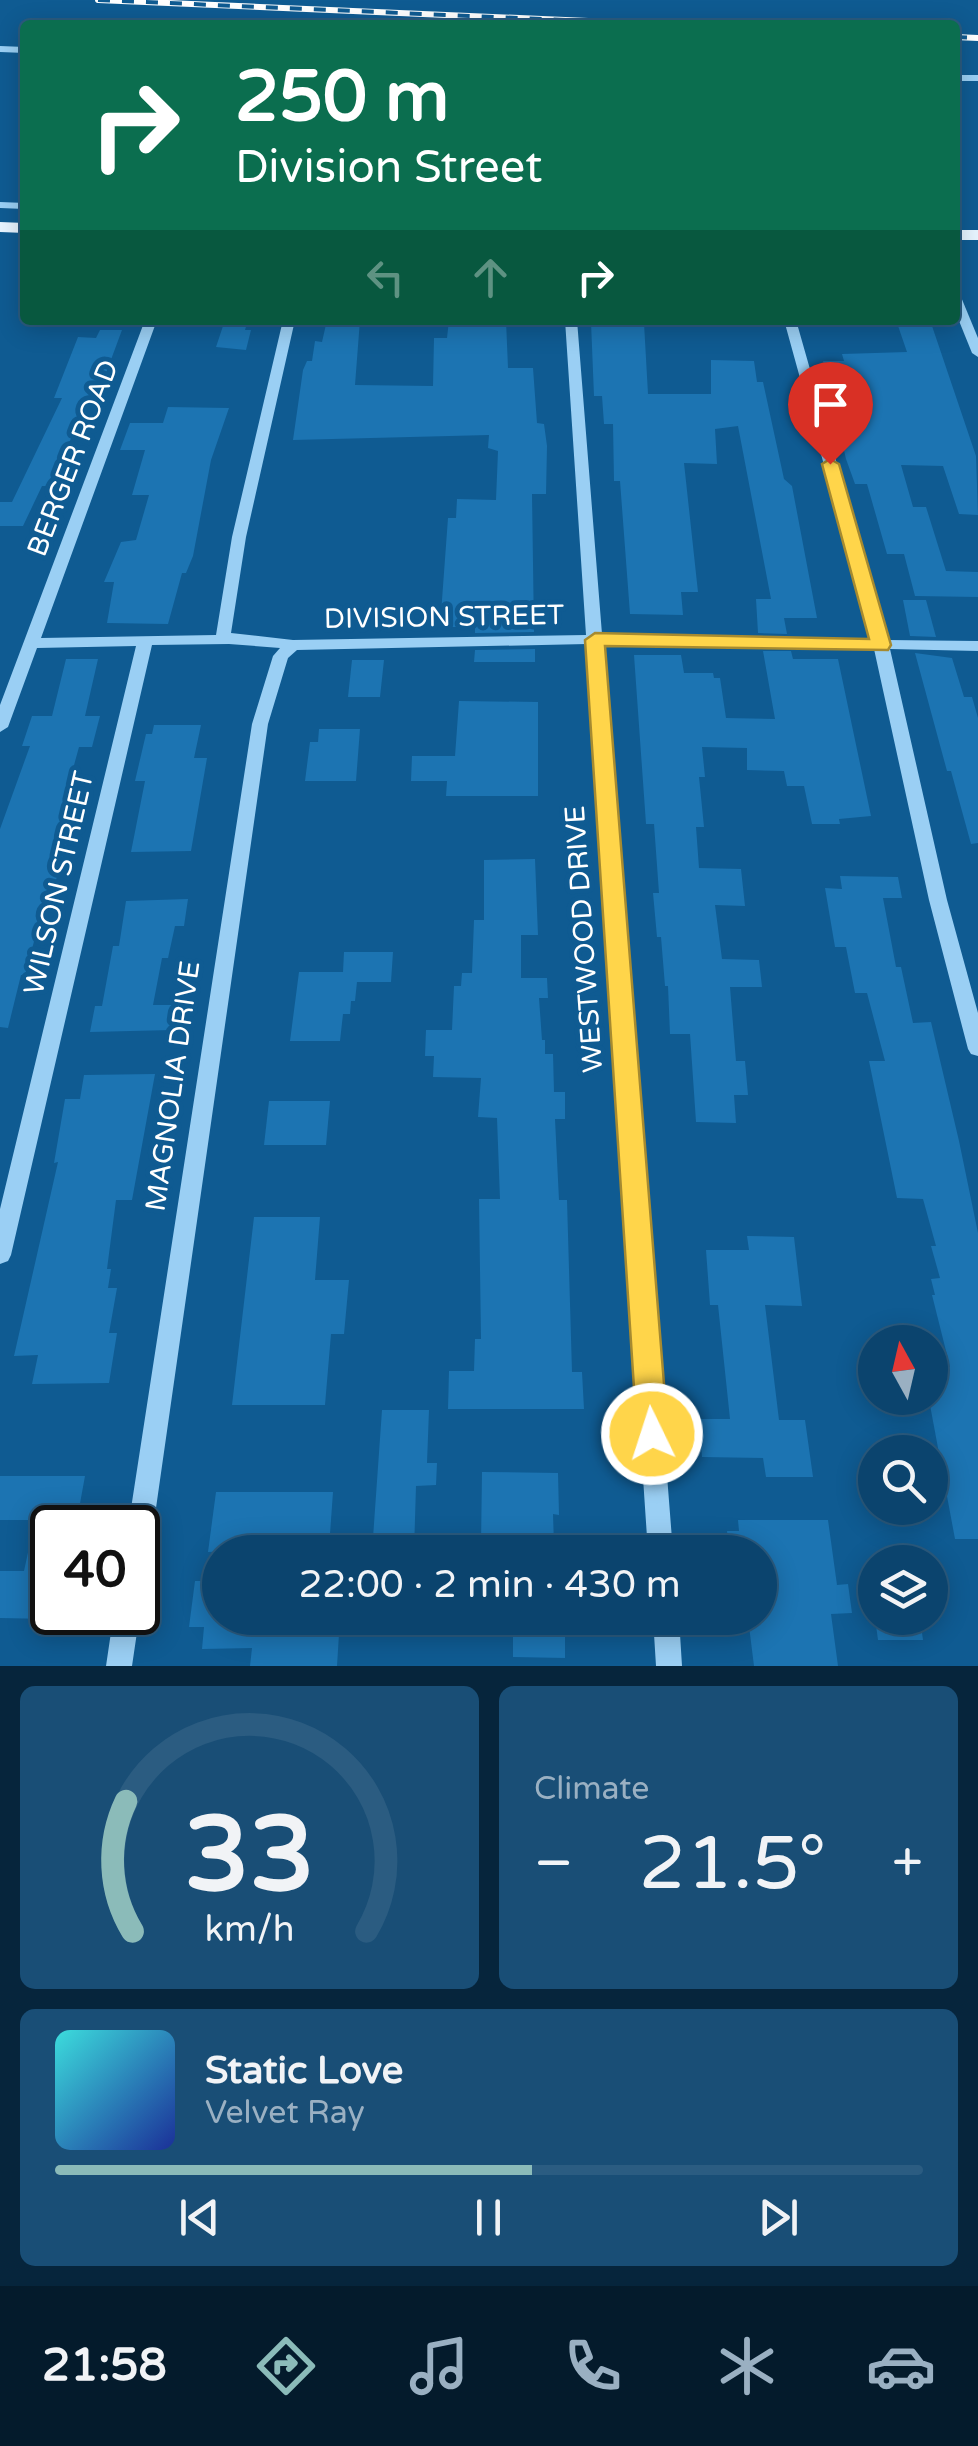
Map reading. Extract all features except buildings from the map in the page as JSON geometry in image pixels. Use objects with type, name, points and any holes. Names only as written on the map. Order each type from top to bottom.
[{"type":"street","points":[[960,310],[978,353]]},
{"type":"street","name":"BERGER ROAD","points":[[0,727],[148,325]]},
{"type":"street","points":[[229,639],[224,634],[240,537],[288,325]]},
{"type":"street","name":"WESTWOOD DRIVE","points":[[571,325],[660,1535]]},
{"type":"street","points":[[791,325],[881,645],[938,900],[978,1050]]},
{"type":"street","name":"DIVISION STREET","points":[[31,643],[229,639],[293,645],[595,640],[978,646]]},
{"type":"street","name":"WILSON STREET","points":[[0,1255],[144,641]]},
{"type":"street","name":"MAGNOLIA DRIVE","points":[[144,1505],[260,724],[281,656],[293,645]]},
{"type":"street","points":[[119,1666],[124,1635]]},
{"type":"street","points":[[667,1635],[669,1666]]},
{"type":"railway","points":[[98,0],[564,20]]},
{"type":"railway","points":[[960,37],[978,38]]},
{"type":"route","points":[[652,1434],[595,640],[881,645],[830,464]]}]
